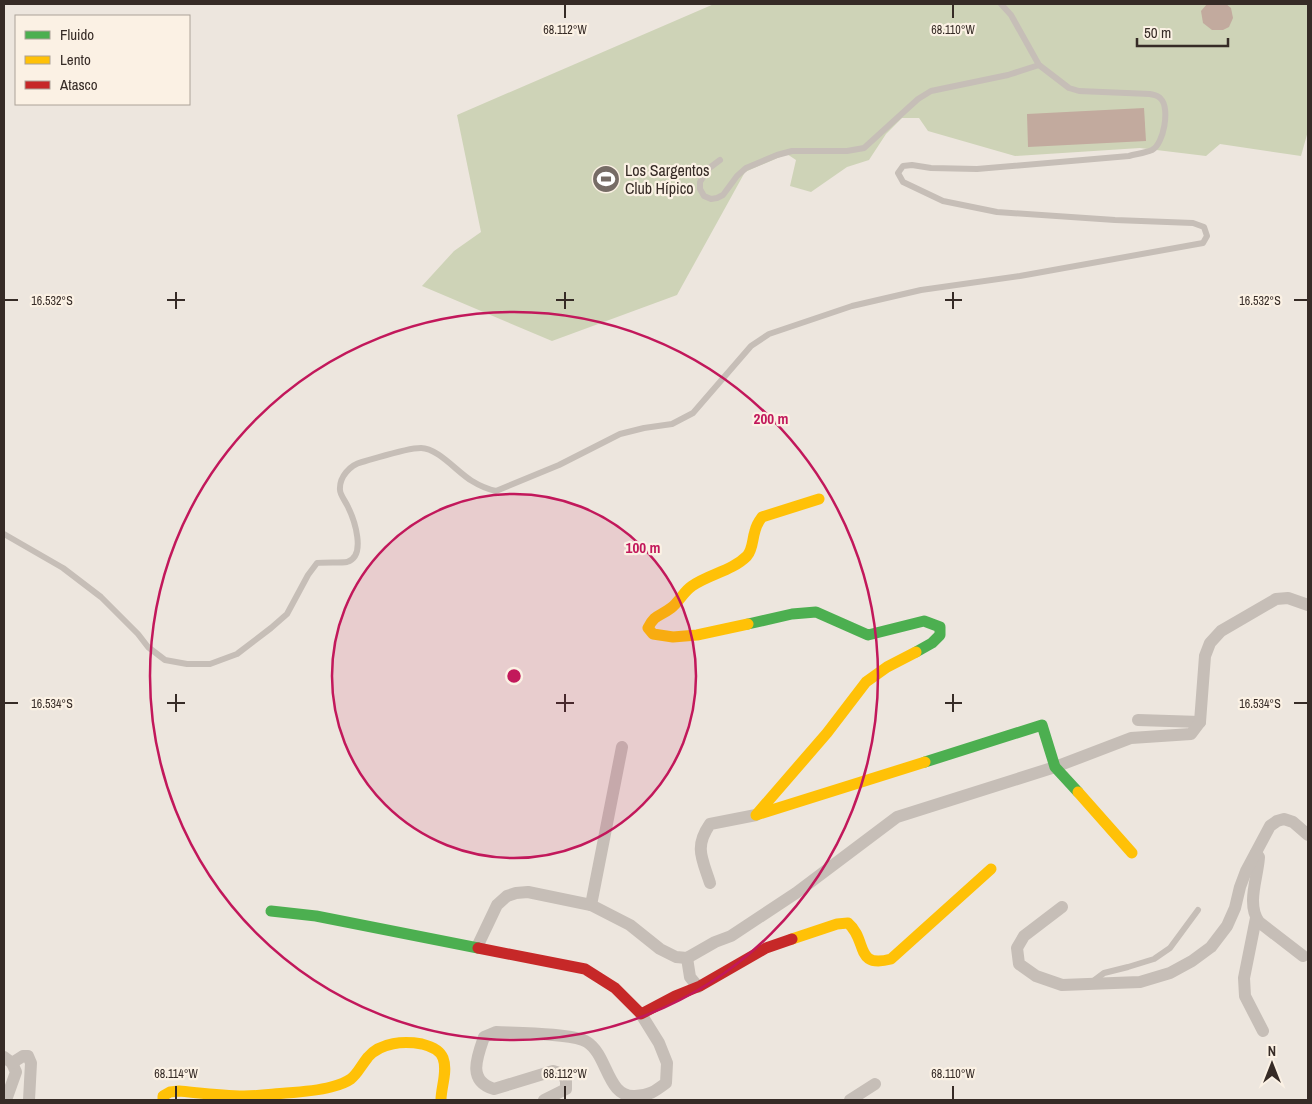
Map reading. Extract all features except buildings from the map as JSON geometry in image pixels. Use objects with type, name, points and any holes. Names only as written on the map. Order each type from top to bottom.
[{"type":"street","points":[[756,815],[827,734],[866,682],[887,667],[932,643],[940,634],[940,627],[924,621],[868,635],[816,612],[792,614],[697,635],[673,637],[653,634],[648,628],[653,618],[671,608],[690,587],[712,575],[737,565],[748,555],[751,550],[755,529],[762,517],[819,499]]},
{"type":"street","points":[[477,947],[497,905],[507,896],[528,892],[591,905],[630,925],[660,948],[676,957],[687,958],[731,936],[796,893],[897,817],[1055,767],[1131,738],[1190,734],[1200,722],[1205,656],[1210,643],[1226,628],[1276,599],[1288,598],[1308,605]]},
{"type":"street","points":[[1138,720],[1200,722]]},
{"type":"street","points":[[710,883],[700,852],[702,836],[710,824],[756,815],[1042,725],[1055,767],[1132,854]]},
{"type":"street","points":[[591,905],[622,747]]},
{"type":"street","points":[[1062,907],[1024,936],[1017,948],[1019,964],[1036,976],[1062,985],[1140,982],[1170,973],[1192,961],[1211,946],[1227,926],[1235,908],[1240,886],[1266,831],[1277,821],[1293,822],[1308,835]]},
{"type":"street","points":[[1256,853],[1259,857],[1253,903],[1256,918],[1244,978],[1246,996],[1263,1030]]},
{"type":"street","points":[[641,1014],[650,1011],[674,996],[698,987],[768,947],[820,931],[840,922],[846,922],[854,928],[866,959],[873,963],[881,963],[890,959],[991,869]]},
{"type":"street","points":[[271,911],[316,916],[585,969],[606,980],[641,1014],[659,1043],[667,1062],[666,1083],[649,1096],[628,1097],[617,1090],[597,1050],[587,1041],[573,1036],[496,1032],[484,1037],[475,1062],[478,1080],[485,1086],[494,1089],[553,1071],[563,1074],[566,1081],[566,1089],[544,1100]]},
{"type":"street","points":[[1256,918],[1303,956]]},
{"type":"street","points":[[687,958],[690,977],[698,987]]},
{"type":"street","points":[[161,1099],[170,1092],[179,1091],[244,1096],[320,1091],[346,1082],[358,1075],[372,1053],[385,1046],[396,1043],[419,1043],[433,1048],[441,1054],[445,1064],[440,1092],[441,1100]]},
{"type":"street","points":[[6,1100],[16,1072],[8,1060],[23,1056],[28,1056],[31,1063],[28,1100]]},
{"type":"street","points":[[850,1100],[875,1084]]},
{"type":"lane","points":[[4,534],[63,568],[101,597],[138,634],[148,647],[165,660],[186,664],[210,664],[237,654],[287,614],[308,575],[317,563],[347,562],[353,559],[358,550],[358,536],[349,509],[340,491],[341,482],[346,470],[358,463],[422,448],[435,453],[471,481],[486,489],[496,490],[559,465],[620,434],[672,424],[693,413],[751,346],[769,334],[852,306],[921,290],[1020,276],[1203,243],[1207,236],[1204,226],[1193,223],[997,212],[943,200],[903,182],[898,173],[903,166],[977,169],[1128,156],[1153,150],[1160,142],[1164,132],[1164,103],[1156,95],[1074,90],[1070,88],[1039,65],[1011,15],[1000,4]]},
{"type":"lane","points":[[720,160],[708,168],[700,182],[700,189],[704,196],[712,199],[723,195],[737,176],[746,168],[777,155],[792,151],[847,151],[864,148],[918,99],[931,91],[1008,75],[1039,65]]},
{"type":"lane","points":[[1088,985],[1104,973],[1128,968],[1154,959],[1170,948],[1198,910]]},
{"type":"green space","name":"Los Sargentos Club Hípico","points":[[714,4],[1308,4],[1308,131],[1301,156],[1220,144],[1206,156],[1140,148],[1015,156],[928,131],[919,118],[902,118],[886,134],[869,160],[847,167],[811,192],[790,186],[796,160],[787,154],[745,172],[677,295],[552,341],[422,286],[454,251],[481,232],[457,115]]},
{"type":"traffic: fast","points":[[748,624],[792,614],[816,612],[868,635],[924,621],[940,627],[940,635],[932,643],[916,652]]},
{"type":"traffic: fast","points":[[925,762],[1042,725],[1055,767],[1078,792]]},
{"type":"traffic: fast","points":[[271,911],[316,916],[478,948]]},
{"type":"traffic: slow","points":[[748,624],[697,635],[673,637],[653,634],[648,628],[655,618],[674,606],[692,586],[727,569],[747,556],[756,527],[762,517],[819,499]]},
{"type":"traffic: slow","points":[[916,652],[887,667],[866,682],[827,733],[756,815],[925,762]]},
{"type":"traffic: slow","points":[[1078,792],[1132,853]]},
{"type":"traffic: slow","points":[[792,939],[837,924],[848,923],[858,937],[866,956],[871,960],[879,961],[891,959],[991,869]]},
{"type":"traffic: slow","points":[[163,1100],[163,1096],[170,1092],[179,1091],[249,1096],[303,1092],[325,1088],[346,1082],[357,1073],[368,1057],[379,1048],[393,1044],[408,1043],[428,1046],[442,1055],[445,1074],[441,1100]]},
{"type":"traffic: jam","points":[[478,948],[585,969],[615,988],[641,1014],[675,996],[700,986],[766,948],[792,939]]},
{"type":"place","name":"Los Sargentos Club Hípico","points":[[606,179]]}]
